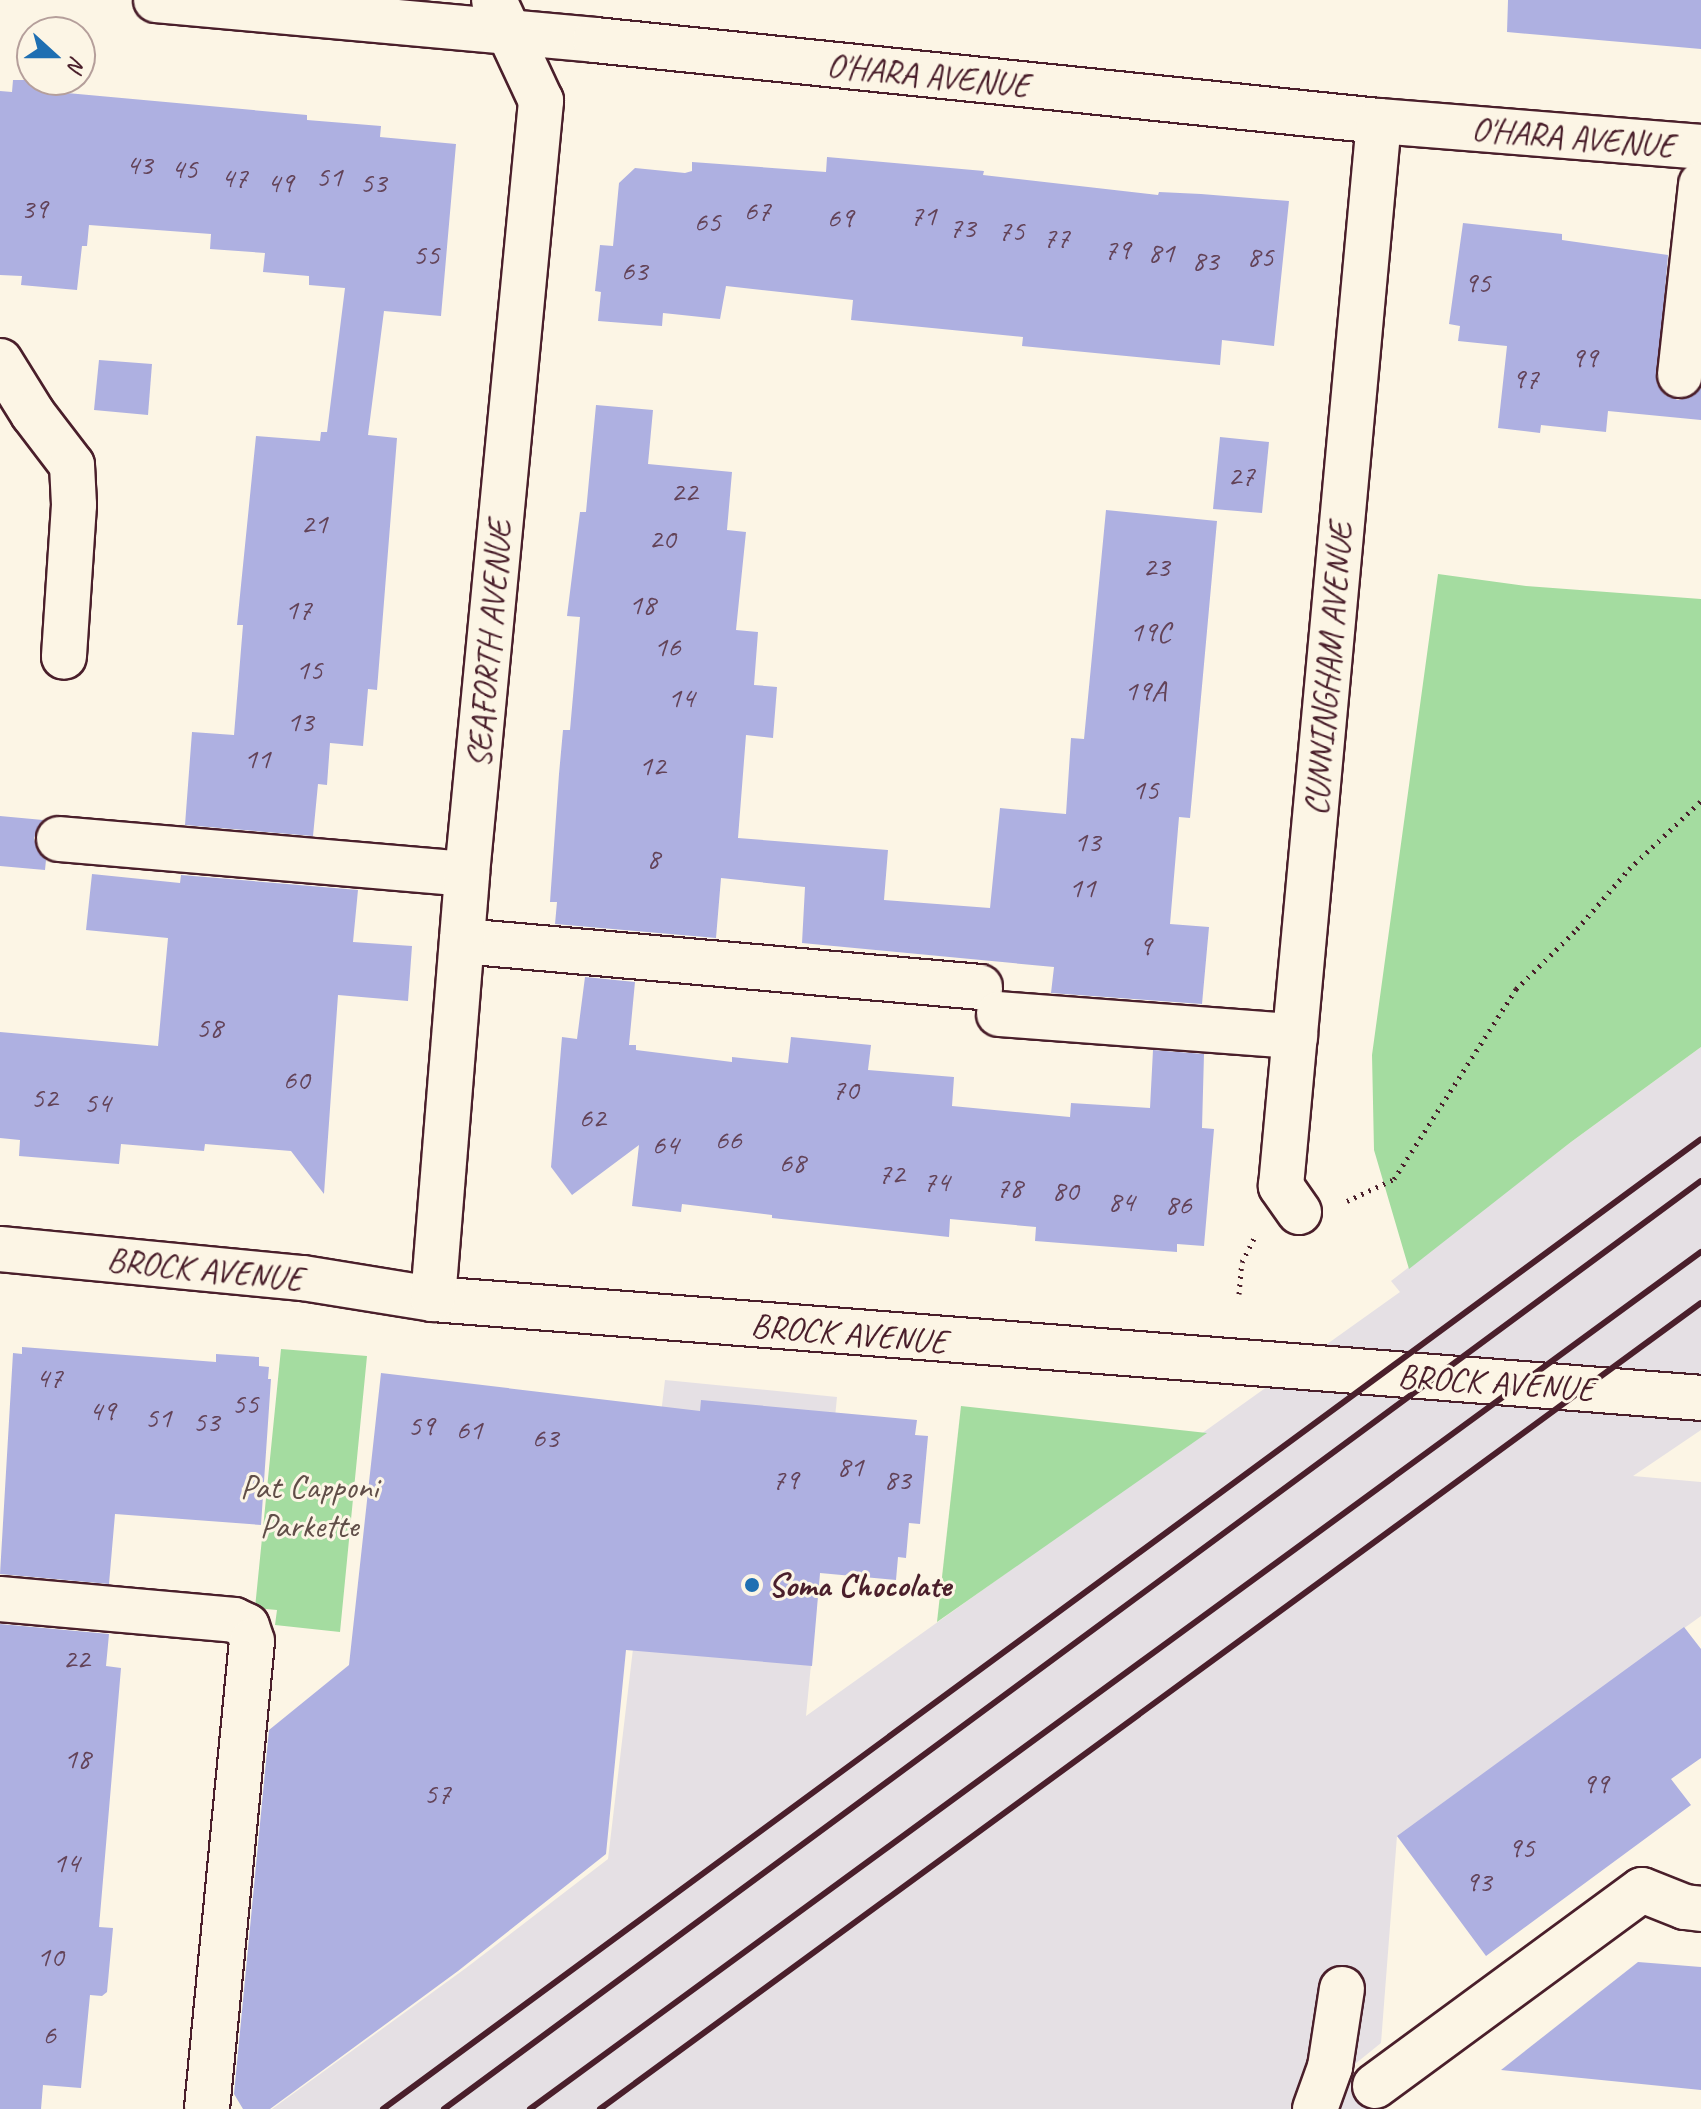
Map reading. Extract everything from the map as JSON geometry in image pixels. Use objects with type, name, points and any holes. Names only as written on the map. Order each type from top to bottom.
[{"type":"street","name":"O'HARA AVENUE","points":[[156,0],[503,17],[1379,121],[1701,147]]},
{"type":"street","name":"SEAFORTH AVENUE","points":[[433,1299],[467,874],[541,101],[503,17]]},
{"type":"street","name":"CUNNINGHAM AVENUE","points":[[1299,1212],[1281,1186],[1379,121]]},
{"type":"street","points":[[1680,375],[1701,184]]},
{"type":"street","points":[[0,361],[33,414],[72,465],[74,505],[64,657]]},
{"type":"street","points":[[59,839],[467,874]]},
{"type":"street","points":[[462,941],[1295,1036]]},
{"type":"street","name":"BROCK AVENUE","points":[[0,1249],[303,1278],[433,1299],[1701,1398]]},
{"type":"street","points":[[0,1599],[234,1620],[247,1626],[252,1641],[207,2109]]},
{"type":"street","points":[[1375,2086],[1642,1890],[1685,1907],[1701,1909]]},
{"type":"street","points":[[1315,2109],[1330,2067],[1342,1989]]},
{"type":"path","points":[[1299,1212],[1351,1200],[1394,1179],[1516,989],[1577,929],[1629,869],[1701,801]]},
{"type":"path","points":[[1239,1294],[1242,1262]]},
{"type":"shaded area","points":[[1701,1047],[1701,1430],[1633,1476],[1701,1482],[1701,1616],[1397,1836],[1381,2043],[1350,2068],[1368,2109],[272,2109],[466,1968],[608,1859],[665,1380],[837,1397],[806,1716],[1400,1292],[1391,1281],[1571,1142]]},
{"type":"green space","points":[[1438,574],[1526,586],[1701,599],[1701,1047],[1571,1142],[1409,1269],[1374,1150],[1372,1055]]},
{"type":"green space","name":"Pat Capponi Parkette","points":[[281,1349],[367,1356],[340,1632],[275,1625],[277,1610],[255,1608]]},
{"type":"green space","points":[[961,1406],[1207,1433],[937,1622]]},
{"type":"building","points":[[1508,0],[1701,0],[1701,49],[1507,32]]},
{"type":"building","points":[[13,80],[16,80],[16,96],[96,96],[307,115],[307,120],[381,126],[380,137],[456,144],[441,316],[384,311],[368,435],[397,438],[377,690],[368,689],[363,746],[330,743],[327,785],[318,784],[313,836],[185,825],[192,732],[234,735],[243,625],[237,625],[256,436],[320,441],[321,432],[327,432],[345,288],[309,285],[309,276],[263,272],[265,253],[210,249],[211,234],[89,225],[87,246],[82,246],[77,290],[21,285],[22,276],[0,275],[0,91],[12,92]]},
{"type":"building","points":[[827,157],[984,171],[983,175],[1158,195],[1159,192],[1289,201],[1274,346],[1222,340],[1220,365],[1022,346],[1023,337],[851,320],[853,300],[726,286],[720,319],[663,313],[662,326],[598,321],[601,292],[595,291],[600,245],[613,246],[619,183],[635,168],[685,173],[692,171],[692,162],[826,172]]},
{"type":"building","points":[[1463,223],[1562,234],[1562,240],[1668,255],[1657,384],[1665,395],[1678,400],[1691,397],[1701,388],[1701,420],[1608,411],[1606,432],[1541,425],[1540,433],[1498,428],[1507,346],[1458,341],[1460,326],[1449,324]]},
{"type":"building","points":[[99,360],[152,364],[148,415],[94,410]]},
{"type":"building","points":[[596,405],[653,410],[648,464],[732,472],[727,530],[746,532],[736,630],[758,632],[754,685],[777,687],[773,738],[746,735],[738,838],[888,850],[884,900],[990,908],[1000,808],[1066,814],[1071,738],[1084,739],[1106,510],[1217,521],[1190,818],[1179,817],[1170,924],[1209,927],[1202,1004],[1051,993],[1054,967],[802,943],[805,887],[721,878],[716,938],[555,924],[557,902],[550,902],[559,774],[563,730],[570,730],[580,617],[567,616],[580,512],[586,512]]},
{"type":"building","points":[[1220,437],[1269,442],[1262,513],[1213,509]]},
{"type":"building","points":[[0,816],[43,820],[34,838],[37,850],[46,860],[45,870],[0,866]]},
{"type":"building","points":[[92,874],[180,883],[181,875],[358,890],[353,942],[412,946],[408,1001],[338,995],[324,1194],[291,1151],[205,1144],[204,1151],[121,1144],[119,1164],[19,1156],[20,1140],[0,1138],[0,1032],[158,1046],[168,938],[86,930]]},
{"type":"building","points":[[585,977],[635,982],[629,1045],[636,1045],[636,1050],[732,1062],[732,1057],[788,1063],[791,1037],[871,1045],[868,1070],[954,1077],[952,1106],[1070,1117],[1071,1103],[1150,1108],[1153,1050],[1204,1054],[1202,1128],[1214,1129],[1204,1246],[1177,1244],[1177,1252],[1035,1241],[1036,1227],[950,1219],[949,1237],[772,1218],[772,1215],[682,1204],[681,1212],[632,1206],[639,1145],[572,1195],[551,1167],[562,1037],[577,1039]]},
{"type":"building","points":[[22,1347],[216,1362],[216,1354],[259,1357],[259,1366],[269,1367],[268,1379],[271,1379],[261,1525],[115,1514],[109,1584],[0,1574],[13,1353],[22,1354]]},
{"type":"building","points":[[381,1373],[700,1411],[701,1400],[917,1420],[915,1435],[928,1436],[920,1524],[909,1523],[906,1558],[898,1557],[896,1580],[820,1573],[812,1666],[626,1650],[606,1854],[458,1971],[270,2109],[243,2109],[234,2094],[269,1730],[349,1665]]},
{"type":"building","points":[[0,1624],[109,1634],[106,1666],[121,1668],[99,1927],[113,1928],[107,1992],[102,1996],[90,1995],[81,2088],[43,2085],[41,2109],[0,2109]]},
{"type":"building","points":[[1684,1627],[1701,1649],[1701,1758],[1671,1779],[1691,1805],[1486,1956],[1397,1836]]},
{"type":"building","points":[[1638,1962],[1701,1967],[1701,2090],[1501,2070]]},
{"type":"railway","points":[[383,2109],[1701,1139]]},
{"type":"railway","points":[[444,2109],[1701,1181]]},
{"type":"railway","points":[[530,2109],[1701,1252]]},
{"type":"railway","points":[[600,2109],[1701,1303]]},
{"type":"place","name":"Soma Chocolate","points":[[752,1585]]}]
